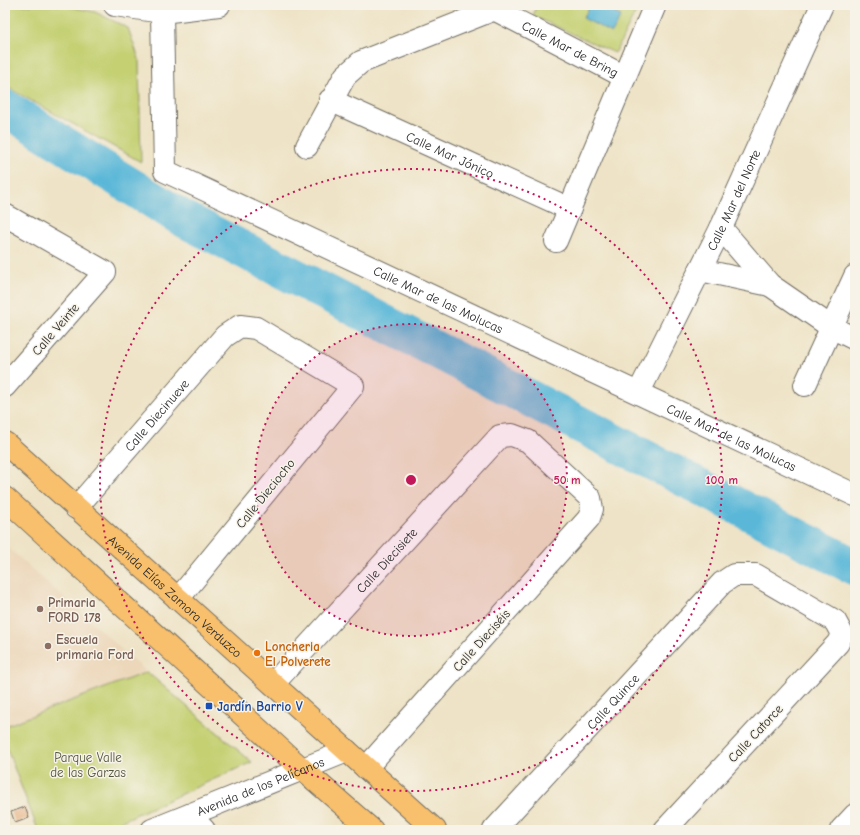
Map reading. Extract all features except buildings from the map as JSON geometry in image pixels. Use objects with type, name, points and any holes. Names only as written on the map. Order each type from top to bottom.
[{"type":"main road","name":"Avenida Elías Zamora Verduzco","points":[[5,443],[435,830]]},
{"type":"main road","points":[[9,507],[372,830]]},
{"type":"street","points":[[115,5],[162,12],[219,5]]},
{"type":"street","points":[[556,241],[655,5]]},
{"type":"street","name":"Calle Mar del Norte","points":[[639,392],[721,228],[822,5]]},
{"type":"street","points":[[307,146],[330,100],[345,76],[361,62],[471,11],[499,7]]},
{"type":"street","name":"Calle Mar de Bring","points":[[499,7],[625,77]]},
{"type":"street","name":"Calle Mar de las Molucas","points":[[162,12],[165,171],[639,392],[855,495]]},
{"type":"street","name":"Calle Mar Jónico","points":[[330,100],[570,209]]},
{"type":"street","name":"Calle Veinte","points":[[5,215],[105,272],[5,386]]},
{"type":"street","points":[[721,228],[770,285],[831,328],[855,339]]},
{"type":"street","points":[[700,270],[770,285]]},
{"type":"street","points":[[805,385],[855,277]]},
{"type":"street","name":"Calle Diecinueve","points":[[76,508],[225,336],[240,326],[256,328],[353,386]]},
{"type":"street","name":"Calle Dieciocho","points":[[178,599],[353,386]]},
{"type":"street","name":"Calle Diecisiete","points":[[273,684],[500,436],[512,435],[528,441],[590,498],[592,509]]},
{"type":"street","name":"Calle Dieciséis","points":[[366,768],[589,518],[592,509]]},
{"type":"street","name":"Calle Quince","points":[[494,830],[722,583],[734,574],[756,574],[835,621],[842,634]]},
{"type":"street","name":"Calle Catorce","points":[[665,830],[838,643],[842,634]]},
{"type":"street","name":"Avenida de los Pelícanos","points":[[152,830],[197,822],[302,769],[347,751]]},
{"type":"street","points":[[841,830],[855,815]]},
{"type":"shaded area","name":"Primaria FORD 178","points":[[5,545],[147,672],[5,726]]},
{"type":"green space","points":[[5,5],[63,5],[95,12],[128,28],[139,59],[141,162],[5,86]]},
{"type":"green space","points":[[548,5],[639,5],[615,53],[533,16],[535,9]]},
{"type":"green space","name":"Parque Valle de las Garzas","points":[[147,672],[252,762],[102,830],[38,830],[5,744],[5,726]]},
{"type":"water","points":[[591,5],[598,5],[621,16],[612,33],[583,18]]},
{"type":"waterway","points":[[5,108],[182,218],[855,567]]},
{"type":"place","name":"Primaria FORD 178","points":[[40,609]]},
{"type":"place","name":"Escuela primaria Ford","points":[[48,646]]},
{"type":"place","name":"Loncheria El Polverete","points":[[257,653]]},
{"type":"place","name":"Jardín Barrio V","points":[[209,706]]}]
